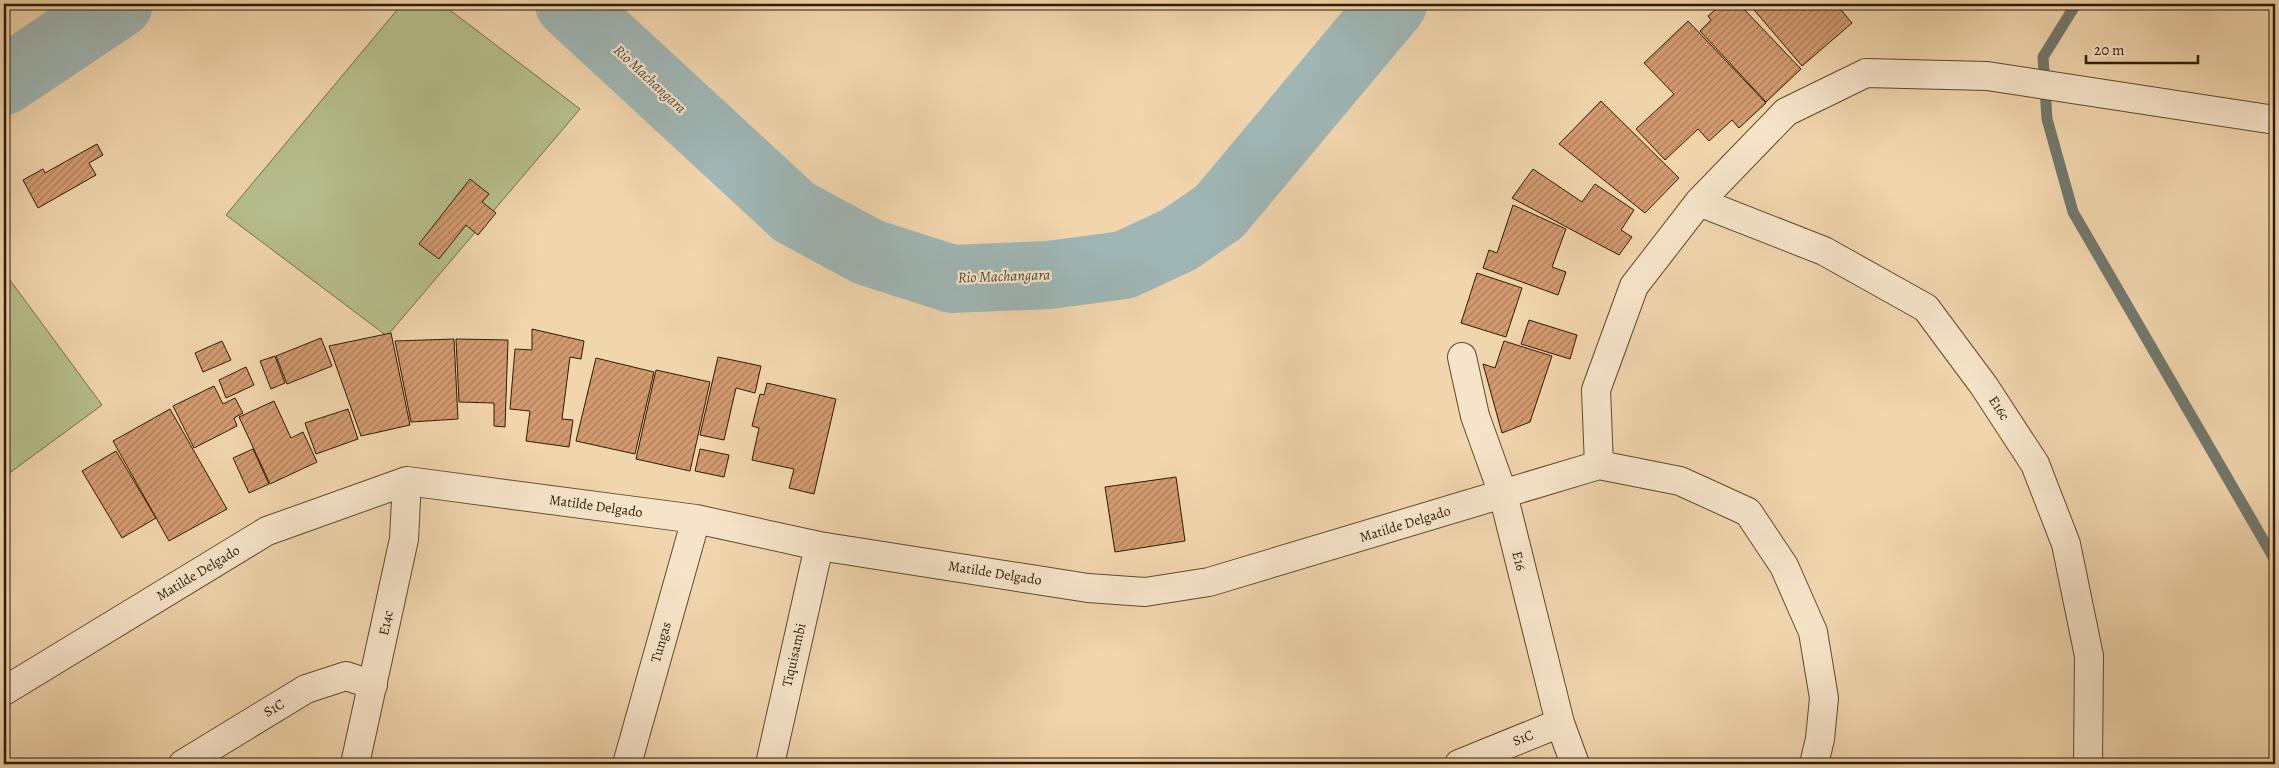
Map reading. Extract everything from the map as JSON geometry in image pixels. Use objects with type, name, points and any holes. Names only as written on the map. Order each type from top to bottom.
[{"type":"street","points":[[1599,464],[1596,390],[1634,286],[1699,202],[1786,112],[1866,73],[1987,76],[2274,122]]},
{"type":"street","name":"E16c","points":[[1699,202],[1824,251],[1926,308],[1984,386],[2035,464],[2066,544],[2089,656],[2088,764]]},
{"type":"street","name":"E16","points":[[1462,357],[1475,416],[1503,494],[1560,723],[1575,764]]},
{"type":"street","name":"Matilde Delgado","points":[[4,691],[268,531],[407,481],[696,519],[819,546],[1088,588],[1144,592],[1210,582],[1599,464],[1680,481],[1748,512],[1784,566],[1813,632],[1824,698],[1820,739],[1814,764]]},
{"type":"street","name":"E14c","points":[[355,764],[404,539],[407,481]]},
{"type":"street","name":"Tungas","points":[[627,764],[696,519]]},
{"type":"street","name":"Tiquisambi","points":[[770,764],[819,546]]},
{"type":"street","name":"S1C","points":[[182,764],[306,689],[346,676],[372,685]]},
{"type":"street","name":"S1C","points":[[1459,764],[1560,723]]},
{"type":"green space","points":[[402,4],[442,4],[580,109],[387,336],[226,215]]},
{"type":"green space","points":[[4,272],[102,405],[4,477]]},
{"type":"building","points":[[1722,4],[1739,4],[1801,69],[1766,102],[1700,31],[1711,20],[1708,16]]},
{"type":"building","points":[[1749,4],[1836,4],[1852,23],[1802,66]]},
{"type":"building","points":[[1688,21],[1766,103],[1739,128],[1732,120],[1709,141],[1698,129],[1665,160],[1636,129],[1674,94],[1644,63]]},
{"type":"building","points":[[1601,101],[1679,178],[1645,213],[1559,144]]},
{"type":"building","points":[[97,144],[103,155],[89,163],[96,175],[38,208],[23,180],[43,169],[45,173]]},
{"type":"building","points":[[1533,169],[1582,202],[1595,184],[1634,210],[1621,230],[1632,237],[1619,255],[1512,198]]},
{"type":"building","points":[[470,179],[489,194],[482,202],[496,213],[478,235],[466,225],[439,259],[419,244]]},
{"type":"building","points":[[1513,205],[1566,229],[1552,267],[1566,272],[1558,295],[1483,268],[1489,250],[1497,253]]},
{"type":"building","points":[[1477,273],[1522,288],[1506,337],[1461,323]]},
{"type":"building","points":[[1529,320],[1577,335],[1570,359],[1521,344]]},
{"type":"building","points":[[532,329],[584,341],[581,359],[570,357],[562,419],[573,420],[569,447],[526,441],[530,411],[510,409],[515,349],[532,350]]},
{"type":"building","points":[[391,333],[410,425],[361,436],[329,346]]},
{"type":"building","points":[[321,338],[332,366],[287,384],[276,356]]},
{"type":"building","points":[[454,339],[458,419],[411,422],[395,341]]},
{"type":"building","points":[[456,339],[508,340],[505,427],[494,426],[494,403],[459,402]]},
{"type":"building","points":[[222,341],[231,360],[203,372],[195,353]]},
{"type":"building","points":[[1504,341],[1552,356],[1530,422],[1502,433],[1483,364],[1495,368]]},
{"type":"building","points":[[275,356],[285,383],[271,389],[260,361]]},
{"type":"building","points":[[718,357],[761,366],[755,393],[736,388],[724,440],[700,435]]},
{"type":"building","points":[[596,358],[654,372],[635,454],[576,441]]},
{"type":"building","points":[[246,367],[254,385],[226,398],[219,380]]},
{"type":"building","points":[[656,370],[710,382],[690,471],[636,459]]},
{"type":"building","points":[[767,383],[836,399],[814,494],[789,488],[794,469],[752,460],[759,428],[752,426],[760,394],[764,395]]},
{"type":"building","points":[[214,386],[223,404],[235,398],[243,413],[234,418],[237,426],[194,448],[173,406]]},
{"type":"building","points":[[274,401],[291,438],[303,432],[317,462],[270,484],[239,417]]},
{"type":"building","points":[[170,409],[227,509],[169,541],[113,441]]},
{"type":"building","points":[[348,409],[358,439],[316,454],[305,423]]},
{"type":"building","points":[[253,449],[269,484],[249,493],[233,458]]},
{"type":"building","points":[[700,449],[729,455],[724,477],[695,471]]},
{"type":"building","points":[[116,451],[156,518],[122,538],[82,471]]},
{"type":"building","points":[[1176,477],[1185,541],[1115,552],[1105,487]]},
{"type":"waterway","name":"Rio Machangara","points":[[4,81],[119,4]]},
{"type":"waterway","name":"Rio Machangara","points":[[569,4],[794,212],[868,252],[952,279],[1049,275],[1124,265],[1178,240],[1219,212],[1393,4]]},
{"type":"waterway","points":[[2076,4],[2043,57],[2047,119],[2073,212],[2275,560]]}]
